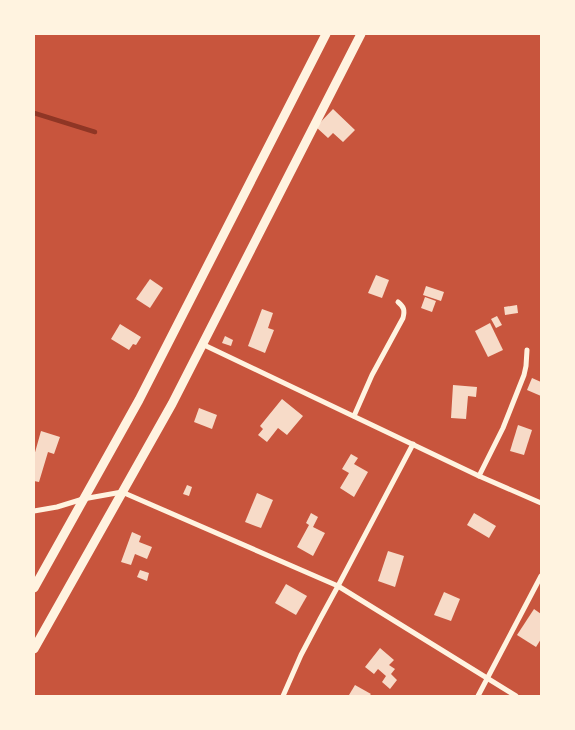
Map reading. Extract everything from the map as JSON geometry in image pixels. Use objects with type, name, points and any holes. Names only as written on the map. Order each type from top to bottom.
[{"type":"street","points":[[34,588],[139,400],[326,34]]},
{"type":"street","points":[[34,649],[172,404],[361,34]]},
{"type":"street","points":[[354,416],[372,375],[403,318],[404,309],[398,302]]},
{"type":"street","points":[[202,344],[541,504]]},
{"type":"street","points":[[479,476],[503,428],[517,393],[526,366],[526,350]]},
{"type":"street","points":[[283,696],[305,648],[413,444]]},
{"type":"street","points":[[34,511],[122,492],[338,586],[516,696]]},
{"type":"street","points":[[478,696],[541,576]]},
{"type":"building","points":[[333,109],[355,130],[343,142],[333,133],[328,138],[316,127]]},
{"type":"building","points":[[376,275],[389,280],[382,298],[368,293]]},
{"type":"building","points":[[150,279],[163,288],[150,308],[136,299]]},
{"type":"building","points":[[426,286],[444,292],[441,301],[423,295]]},
{"type":"building","points":[[425,297],[436,301],[432,312],[421,308]]},
{"type":"building","points":[[517,305],[518,313],[505,315],[504,307]]},
{"type":"building","points":[[262,309],[273,313],[268,328],[274,330],[265,353],[248,346]]},
{"type":"building","points":[[497,316],[502,325],[496,328],[491,319]]},
{"type":"building","points":[[490,323],[503,350],[488,357],[475,331]]},
{"type":"building","points":[[120,324],[141,337],[136,345],[133,344],[129,350],[111,339]]},
{"type":"building","points":[[225,336],[233,340],[231,346],[222,343]]},
{"type":"building","points":[[532,378],[541,382],[541,396],[527,390]]},
{"type":"building","points":[[453,385],[477,387],[476,397],[468,396],[466,419],[451,418]]},
{"type":"building","points":[[282,399],[303,416],[287,435],[278,428],[267,442],[258,435],[263,429],[260,426]]},
{"type":"building","points":[[199,408],[217,415],[212,429],[194,422]]},
{"type":"building","points":[[518,425],[532,430],[524,455],[510,451]]},
{"type":"building","points":[[41,431],[60,437],[54,454],[48,452],[39,482],[34,481],[34,456]]},
{"type":"building","points":[[351,454],[358,458],[354,464],[368,472],[354,497],[340,488],[349,473],[342,469]]},
{"type":"building","points":[[187,485],[192,487],[189,496],[183,494]]},
{"type":"building","points":[[257,493],[273,500],[261,528],[245,522]]},
{"type":"building","points":[[311,513],[318,517],[313,527],[325,533],[313,556],[297,547],[309,525],[306,523]]},
{"type":"building","points":[[474,513],[496,526],[489,538],[467,525]]},
{"type":"building","points":[[132,532],[141,536],[139,542],[152,547],[147,559],[135,554],[131,565],[121,562]]},
{"type":"building","points":[[388,551],[404,556],[395,587],[378,581]]},
{"type":"building","points":[[140,570],[149,573],[147,581],[137,577]]},
{"type":"building","points":[[286,584],[307,596],[296,615],[275,603]]},
{"type":"building","points":[[444,592],[460,599],[451,621],[434,615]]},
{"type":"building","points":[[534,609],[541,614],[541,639],[536,647],[517,635]]},
{"type":"building","points":[[380,648],[394,660],[389,665],[395,669],[391,674],[397,680],[390,689],[382,682],[386,676],[378,669],[374,674],[365,667]]},
{"type":"building","points":[[355,685],[371,694],[369,696],[349,695]]},
{"type":"waterway","points":[[34,113],[95,132]]}]
